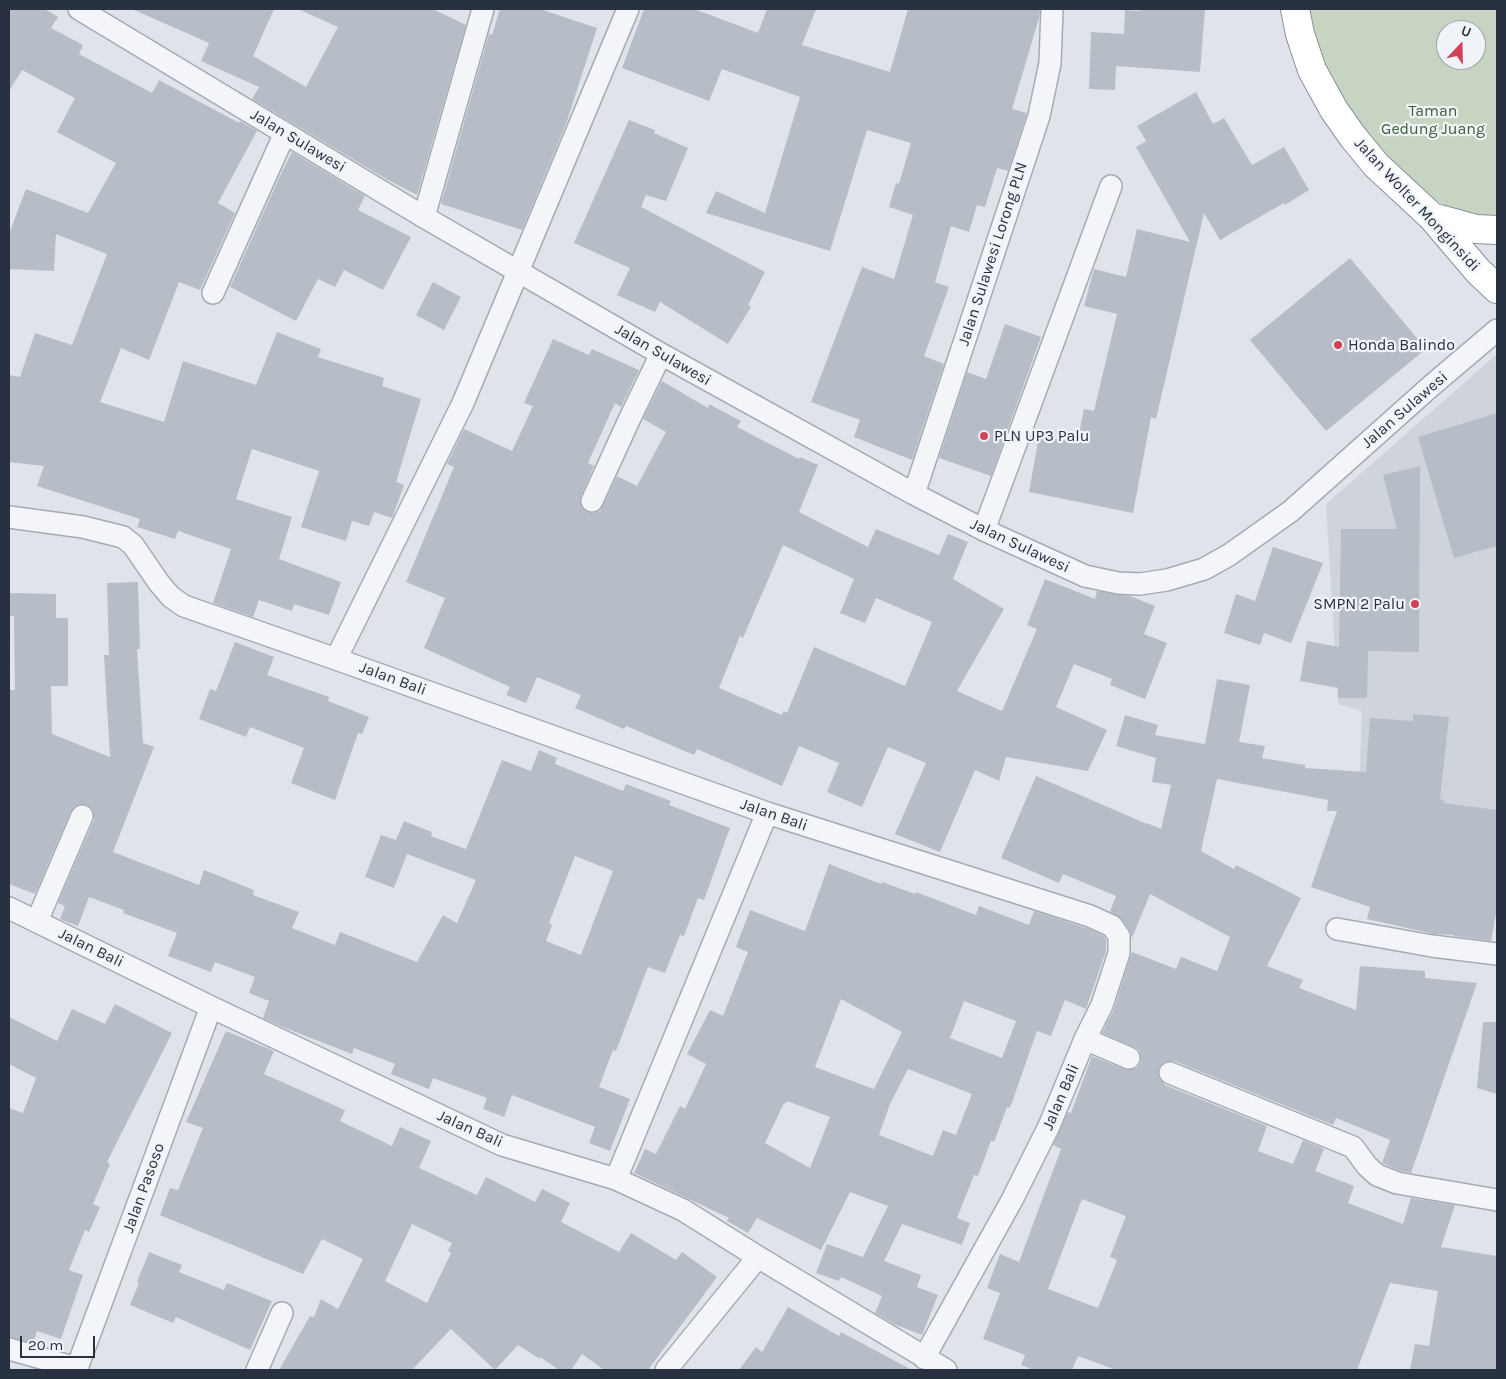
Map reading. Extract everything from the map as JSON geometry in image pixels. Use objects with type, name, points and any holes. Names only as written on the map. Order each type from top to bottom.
[{"type":"highway","name":"Jalan Wolter Monginsidi","points":[[1295,9],[1300,34],[1312,70],[1334,110],[1353,137],[1376,165],[1432,217],[1478,271],[1497,288]]},
{"type":"highway","points":[[1432,217],[1476,229],[1497,230]]},
{"type":"street","name":"Jalan Sulawesi","points":[[79,9],[424,217],[661,354],[914,494],[984,530],[1084,576],[1118,583],[1140,584],[1167,580],[1204,569],[1229,555],[1291,511],[1497,330]]},
{"type":"street","points":[[424,217],[482,9]]},
{"type":"street","points":[[336,659],[463,403],[628,9]]},
{"type":"street","name":"Jalan Sulawesi Lorong PLN","points":[[914,494],[1038,116],[1050,63],[1052,9]]},
{"type":"street","points":[[213,294],[285,133]]},
{"type":"street","points":[[984,530],[1111,186]]},
{"type":"street","points":[[592,501],[661,354]]},
{"type":"street","name":"Jalan Bali","points":[[9,517],[83,527],[123,537],[132,545],[171,597],[184,606],[767,813],[1090,916],[1112,926],[1119,936],[1119,953],[1102,1005],[1085,1039],[1049,1126],[1012,1200],[924,1358]]},
{"type":"street","points":[[616,1179],[767,813]]},
{"type":"street","points":[[37,921],[82,816]]},
{"type":"street","name":"Jalan Bali","points":[[9,908],[211,1007],[502,1145],[616,1179],[683,1210],[946,1370]]},
{"type":"street","points":[[1337,929],[1423,945],[1497,954]]},
{"type":"street","name":"Jalan Pasoso","points":[[9,1349],[79,1370],[211,1007]]},
{"type":"street","points":[[1085,1039],[1129,1058]]},
{"type":"street","points":[[1170,1073],[1353,1147],[1366,1166],[1377,1175],[1397,1183],[1497,1200]]},
{"type":"street","points":[[666,1370],[758,1257]]},
{"type":"street","points":[[257,1370],[282,1313]]},
{"type":"shaded area","name":"SMPN 2 Palu","points":[[1497,354],[1497,852],[1357,845],[1362,711],[1338,704],[1326,504]]},
{"type":"green space","name":"Taman Gedung Juang","points":[[1308,9],[1497,9],[1497,220],[1461,213],[1435,200],[1412,185],[1362,131],[1324,66],[1312,31]]},
{"type":"building","points":[[9,9],[45,9],[58,17],[51,28],[83,45],[79,54],[152,93],[159,80],[257,131],[218,203],[235,213],[200,290],[179,282],[149,360],[121,348],[100,402],[164,422],[183,361],[256,385],[277,332],[321,349],[318,357],[384,378],[382,386],[421,399],[396,482],[404,485],[392,518],[374,512],[369,526],[352,521],[346,541],[301,527],[319,471],[252,449],[236,499],[292,517],[279,559],[341,582],[329,615],[294,604],[292,611],[259,600],[253,617],[213,603],[231,549],[178,531],[175,539],[137,527],[140,519],[37,486],[44,466],[9,462],[9,375],[20,377],[35,333],[72,345],[107,254],[56,234],[54,271],[9,269],[9,234],[26,189],[88,213],[116,163],[57,132],[75,98],[22,70],[9,91]]},
{"type":"building","points":[[132,9],[274,9],[253,56],[306,87],[338,27],[298,9],[433,9],[466,25],[417,195],[386,179],[252,99],[259,87],[201,61],[209,43]]},
{"type":"building","points":[[500,9],[540,9],[597,28],[566,124],[522,230],[441,204],[489,34],[492,35]]},
{"type":"building","points":[[644,9],[694,9],[758,33],[767,9],[816,9],[802,45],[890,72],[908,9],[1040,9],[1012,109],[1027,113],[1008,171],[997,168],[985,207],[977,205],[969,232],[951,226],[935,282],[949,287],[924,356],[944,364],[912,460],[854,437],[860,420],[811,402],[862,267],[894,279],[913,215],[889,207],[896,183],[899,184],[911,143],[867,130],[830,251],[706,213],[716,191],[765,213],[800,97],[722,69],[709,101],[622,68]]},
{"type":"building","points":[[1140,9],[1205,9],[1200,72],[1116,66],[1115,90],[1089,89],[1091,32],[1124,34],[1125,10],[1139,11]]},
{"type":"building","points":[[1196,92],[1213,124],[1224,118],[1252,165],[1284,147],[1309,190],[1220,240],[1204,213],[1156,419],[1151,417],[1133,513],[1029,492],[1039,436],[1077,443],[1084,409],[1094,411],[1117,314],[1084,306],[1094,269],[1126,277],[1137,229],[1190,242],[1136,147],[1146,141],[1137,126]]},
{"type":"building","points":[[629,120],[655,130],[654,133],[688,148],[666,201],[646,195],[641,207],[765,272],[748,305],[751,307],[728,344],[660,302],[655,312],[617,295],[630,268],[574,243]]},
{"type":"building","points":[[292,152],[365,196],[358,210],[411,237],[383,290],[344,270],[335,287],[318,279],[296,321],[230,287]]},
{"type":"building","name":"Honda Balindo","points":[[1350,258],[1426,349],[1326,431],[1250,340]]},
{"type":"building","points":[[433,282],[461,297],[444,330],[416,315]]},
{"type":"building","points":[[1005,324],[1041,337],[991,476],[939,458],[967,372],[986,379]]},
{"type":"building","points":[[553,339],[589,355],[592,349],[639,370],[621,407],[615,403],[588,463],[594,466],[580,502],[586,512],[594,513],[600,511],[617,476],[637,486],[666,432],[643,419],[662,381],[708,408],[709,404],[741,421],[737,427],[799,459],[800,457],[818,465],[799,512],[868,547],[876,529],[939,555],[948,534],[968,542],[953,579],[1004,609],[957,691],[1002,711],[1037,629],[1027,625],[1045,579],[1095,599],[1097,591],[1130,596],[1155,606],[1144,634],[1167,643],[1145,699],[1110,685],[1112,679],[1074,664],[1056,707],[1107,730],[1088,771],[1006,757],[999,781],[975,770],[940,852],[895,834],[926,763],[888,747],[862,807],[827,792],[839,763],[799,746],[782,786],[697,749],[694,755],[626,726],[624,729],[575,708],[581,695],[537,677],[526,703],[506,695],[510,687],[424,648],[445,598],[406,582],[454,467],[447,464],[464,429],[512,451],[533,406],[524,403]],"holes":[[[783,545],[854,579],[840,613],[865,623],[876,598],[932,622],[905,686],[814,647],[787,713],[783,711],[782,715],[719,688],[740,636],[743,638]]]},
{"type":"building","points":[[1497,413],[1497,546],[1454,558],[1418,437]]},
{"type":"building","points":[[1420,466],[1419,652],[1368,651],[1367,698],[1338,698],[1338,688],[1300,681],[1307,641],[1339,647],[1341,529],[1397,529],[1383,475]]},
{"type":"building","points":[[1273,547],[1323,563],[1291,643],[1264,633],[1260,645],[1224,633],[1236,594],[1255,601]]},
{"type":"building","points":[[138,582],[140,649],[137,649],[143,743],[154,747],[113,852],[199,885],[204,870],[254,890],[253,895],[299,912],[292,928],[335,945],[340,932],[417,962],[443,915],[457,923],[476,880],[407,854],[394,888],[365,877],[381,835],[396,840],[404,821],[432,832],[431,836],[466,849],[502,760],[531,771],[539,750],[557,758],[555,764],[623,791],[626,784],[671,801],[669,805],[730,828],[704,900],[698,898],[684,936],[680,935],[665,973],[648,967],[616,1051],[613,1050],[599,1087],[630,1099],[610,1151],[589,1143],[595,1127],[512,1095],[504,1117],[483,1109],[487,1098],[433,1078],[429,1089],[391,1074],[395,1064],[354,1048],[352,1054],[263,1018],[269,1001],[249,993],[255,977],[215,962],[211,972],[168,956],[177,933],[123,913],[124,910],[89,897],[78,926],[60,919],[65,906],[58,903],[94,820],[92,809],[87,805],[80,804],[74,806],[71,811],[35,894],[9,884],[9,690],[15,690],[14,616],[9,616],[9,593],[56,594],[56,618],[68,618],[68,686],[51,686],[52,734],[110,757],[104,655],[109,655],[107,583]],"holes":[[[575,856],[613,871],[581,955],[546,941],[552,925],[549,923]]]},
{"type":"building","points":[[235,642],[274,657],[267,675],[329,697],[328,701],[369,717],[362,734],[358,733],[335,800],[291,783],[304,748],[250,727],[246,737],[199,719],[210,689],[216,691]]},
{"type":"building","points":[[1217,679],[1250,685],[1239,742],[1265,746],[1262,758],[1305,765],[1305,768],[1366,772],[1370,718],[1413,721],[1413,714],[1449,717],[1440,799],[1444,800],[1443,803],[1497,810],[1497,908],[1491,941],[1434,934],[1367,919],[1370,907],[1311,887],[1337,811],[1327,811],[1328,800],[1217,779],[1201,851],[1234,869],[1236,865],[1301,898],[1267,966],[1303,980],[1299,988],[1356,1010],[1360,966],[1425,971],[1425,978],[1477,983],[1411,1173],[1400,1171],[1382,1163],[1390,1140],[1336,1118],[1333,1125],[1174,1061],[1163,1063],[1159,1068],[1158,1074],[1160,1080],[1165,1085],[1267,1126],[1258,1151],[1293,1164],[1303,1140],[1324,1149],[1315,1171],[1354,1186],[1348,1203],[1403,1224],[1411,1198],[1455,1205],[1441,1247],[1497,1256],[1497,1370],[1410,1370],[1415,1344],[1429,1346],[1438,1291],[1390,1283],[1357,1370],[1116,1370],[1078,1356],[1072,1370],[1034,1370],[1021,1365],[1025,1355],[983,1339],[1000,1293],[987,1288],[1000,1254],[1019,1262],[1061,1149],[1053,1145],[1068,1112],[1071,1113],[1092,1056],[1130,1070],[1137,1068],[1141,1062],[1139,1050],[1102,1033],[1114,1009],[1132,952],[1176,969],[1181,957],[1217,971],[1230,937],[1150,894],[1132,938],[1129,929],[1122,919],[1110,911],[1116,896],[1063,874],[1059,883],[1001,858],[1036,776],[1161,829],[1171,785],[1152,782],[1156,758],[1116,746],[1125,715],[1158,725],[1155,735],[1205,744]],"holes":[[[1082,1199],[1126,1216],[1110,1257],[1117,1260],[1098,1308],[1048,1289]]]},
{"type":"building","points":[[829,864],[881,884],[882,882],[915,894],[916,892],[976,915],[979,906],[1029,925],[1034,911],[1089,929],[1104,936],[1106,940],[1106,951],[1086,1009],[1065,1000],[1051,1036],[1037,1031],[1010,1108],[1007,1107],[994,1142],[991,1141],[978,1176],[974,1175],[957,1218],[970,1223],[962,1245],[902,1224],[884,1261],[921,1275],[917,1287],[938,1295],[922,1335],[894,1324],[875,1313],[882,1296],[841,1277],[839,1281],[816,1273],[827,1244],[863,1257],[888,1206],[850,1192],[821,1250],[757,1218],[748,1233],[727,1221],[729,1218],[634,1173],[645,1149],[656,1154],[680,1106],[685,1109],[706,1064],[687,1054],[710,1010],[723,1016],[748,952],[736,947],[750,910],[805,931]],"holes":[[[841,999],[902,1032],[874,1089],[815,1067]],[[964,1001],[1016,1021],[1002,1058],[950,1038]],[[908,1069],[972,1094],[956,1135],[943,1130],[933,1156],[879,1135],[890,1104]],[[787,1101],[830,1117],[810,1168],[765,1143]]]},
{"type":"building","points":[[115,1004],[172,1033],[107,1162],[110,1164],[93,1204],[100,1207],[89,1232],[85,1230],[69,1270],[83,1275],[61,1339],[37,1331],[33,1343],[9,1337],[9,1108],[23,1113],[36,1078],[9,1064],[9,1017],[57,1041],[72,1009],[105,1024]]},
{"type":"building","points":[[1483,1022],[1497,1022],[1497,1094],[1477,1088]]},
{"type":"building","points":[[226,1031],[274,1051],[264,1074],[345,1110],[340,1121],[392,1146],[400,1127],[431,1141],[419,1168],[477,1195],[486,1177],[535,1202],[542,1189],[570,1203],[561,1222],[619,1252],[631,1233],[676,1260],[682,1252],[717,1277],[648,1370],[604,1370],[582,1354],[571,1370],[559,1370],[518,1345],[495,1370],[451,1329],[412,1370],[279,1370],[310,1316],[314,1317],[321,1299],[338,1309],[363,1259],[322,1239],[303,1274],[160,1215],[170,1188],[178,1190],[203,1128],[186,1122]],"holes":[[[412,1224],[452,1243],[448,1251],[451,1253],[427,1303],[385,1281]]]},
{"type":"building","points":[[149,1252],[182,1265],[179,1272],[224,1290],[227,1283],[272,1301],[250,1350],[176,1317],[173,1323],[130,1305]]},
{"type":"building","points":[[788,1307],[839,1336],[841,1332],[912,1370],[739,1370],[756,1347],[762,1352]]},
{"type":"place","name":"Honda Balindo","points":[[1338,345]]},
{"type":"place","name":"PLN UP3 Palu","points":[[984,436]]},
{"type":"place","name":"SMPN 2 Palu","points":[[1415,604]]}]
